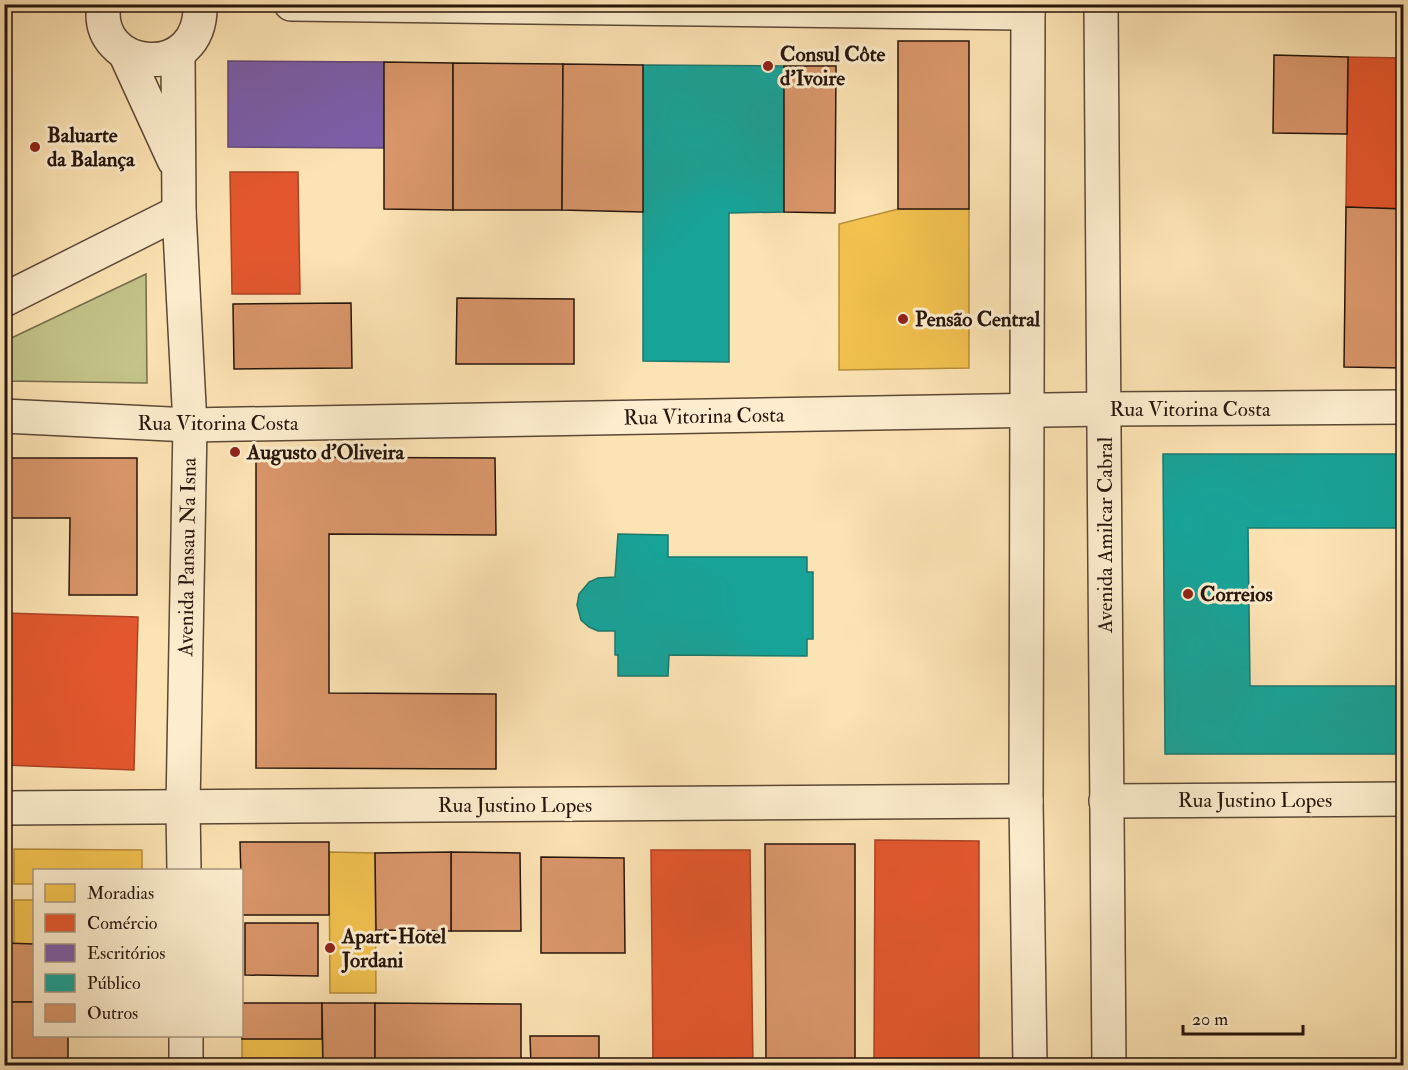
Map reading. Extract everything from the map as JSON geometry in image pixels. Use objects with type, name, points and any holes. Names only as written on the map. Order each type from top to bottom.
[{"type":"street","points":[[124,53],[142,60],[160,61],[178,54],[189,45],[197,32],[201,18],[200,4]]},
{"type":"street","points":[[291,4],[1028,9],[1026,801],[1029,1065]]},
{"type":"street","name":"Avenida Amilcar Cabral","points":[[1101,4],[1109,1065]]},
{"type":"street","name":"Avenida Pansau Na Isna","points":[[103,6],[104,23],[111,40],[124,53],[179,172]]},
{"type":"street","name":"Avenida Pansau Na Isna","points":[[178,54],[179,212],[190,425],[183,807],[184,869]]},
{"type":"street","points":[[4,300],[179,212]]},
{"type":"street","name":"Rua Vitorina Costa","points":[[4,417],[190,425],[1105,409],[1404,407]]},
{"type":"street","name":"Rua Justino Lopes","points":[[1106,801],[1404,799]]},
{"type":"street","name":"Rua Justino Lopes","points":[[4,808],[1026,801]]},
{"type":"street","points":[[186,1037],[186,1065]]},
{"type":"green space","points":[[146,274],[147,383],[5,381],[5,341]]},
{"type":"building: Moradias","name":"Pensão Central","points":[[898,209],[969,209],[969,368],[839,370],[839,224]]},
{"type":"building: Moradias","points":[[14,849],[142,850],[142,869],[33,869],[33,884],[14,884]]},
{"type":"building: Moradias","points":[[329,852],[375,853],[376,993],[330,993]]},
{"type":"building: Moradias","points":[[14,900],[33,900],[33,944],[14,944]]},
{"type":"building: Moradias","points":[[242,1039],[322,1039],[323,1066],[242,1066]]},
{"type":"building: Comércio","points":[[1348,57],[1404,58],[1404,209],[1346,207]]},
{"type":"building: Comércio","points":[[230,172],[298,172],[300,294],[232,294]]},
{"type":"building: Comércio","points":[[4,613],[138,617],[134,770],[4,765]]},
{"type":"building: Comércio","points":[[875,840],[979,841],[979,1066],[874,1066]]},
{"type":"building: Comércio","points":[[651,850],[750,850],[753,1066],[653,1066]]},
{"type":"building: Escritórios","points":[[228,61],[384,62],[384,148],[228,147]]},
{"type":"building: Público","points":[[643,65],[784,66],[784,212],[729,213],[729,362],[643,361]]},
{"type":"building: Público","points":[[1163,454],[1404,454],[1404,528],[1248,528],[1250,686],[1404,686],[1404,754],[1165,754]]},
{"type":"building: Público","points":[[618,534],[668,535],[668,557],[807,557],[807,572],[813,572],[813,639],[807,639],[807,656],[669,655],[668,676],[618,676],[615,631],[598,631],[589,627],[581,620],[577,605],[579,594],[589,582],[598,578],[615,577]]},
{"type":"building: Outros","points":[[898,41],[969,41],[969,209],[898,209]]},
{"type":"building: Outros","points":[[1274,55],[1348,57],[1347,134],[1273,133]]},
{"type":"building: Outros","points":[[384,62],[453,63],[453,210],[384,209]]},
{"type":"building: Outros","points":[[453,63],[563,64],[562,210],[453,210]]},
{"type":"building: Outros","points":[[563,64],[643,65],[643,212],[562,210]]},
{"type":"building: Outros","points":[[784,66],[836,66],[835,213],[784,212]]},
{"type":"building: Outros","points":[[1346,207],[1404,209],[1404,368],[1344,367]]},
{"type":"building: Outros","points":[[457,298],[574,299],[574,364],[456,364]]},
{"type":"building: Outros","points":[[351,303],[352,368],[234,369],[233,304]]},
{"type":"building: Outros","points":[[256,457],[495,458],[496,535],[329,534],[329,693],[496,694],[496,769],[256,768]]},
{"type":"building: Outros","points":[[4,458],[137,458],[137,595],[69,595],[70,518],[4,518]]},
{"type":"building: Outros","points":[[240,842],[329,842],[329,915],[243,915],[243,869],[241,869]]},
{"type":"building: Outros","points":[[765,844],[855,844],[855,1066],[766,1066]]},
{"type":"building: Outros","points":[[451,852],[520,853],[521,931],[451,931]]},
{"type":"building: Outros","points":[[451,852],[451,931],[376,930],[375,853]]},
{"type":"building: Outros","points":[[541,857],[624,858],[625,953],[541,953]]},
{"type":"building: Outros","points":[[245,923],[318,923],[318,976],[245,975]]},
{"type":"building: Outros","points":[[4,943],[33,944],[33,1002],[4,1002]]},
{"type":"building: Outros","points":[[4,1002],[33,1002],[33,1037],[68,1037],[68,1066],[4,1066]]},
{"type":"building: Outros","points":[[243,1003],[322,1003],[322,1039],[242,1039]]},
{"type":"building: Outros","points":[[322,1003],[375,1003],[375,1066],[323,1066]]},
{"type":"building: Outros","points":[[375,1003],[521,1004],[521,1065],[375,1065]]},
{"type":"building: Outros","points":[[530,1036],[599,1036],[599,1066],[531,1066]]},
{"type":"place","name":"Consul Côte d'Ivoire","points":[[768,66]]},
{"type":"place","name":"Baluarte da Balança","points":[[35,147]]},
{"type":"place","name":"Pensão Central","points":[[903,319]]},
{"type":"place","name":"Augusto d'Oliveira","points":[[235,452]]},
{"type":"place","name":"Correios","points":[[1188,594]]},
{"type":"place","name":"Apart-Hotel Jordani","points":[[330,948]]}]
